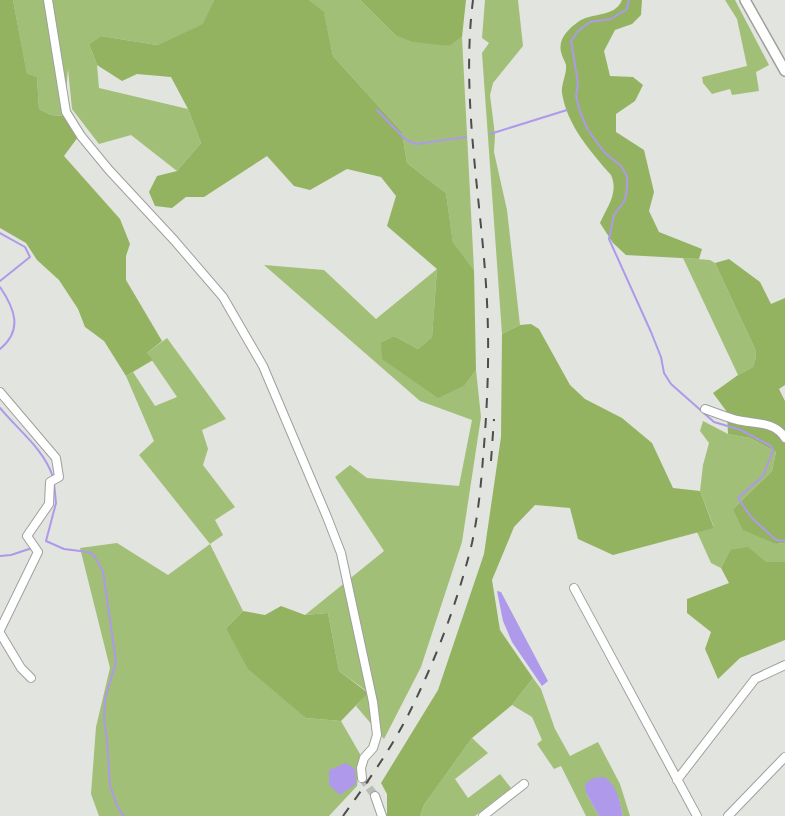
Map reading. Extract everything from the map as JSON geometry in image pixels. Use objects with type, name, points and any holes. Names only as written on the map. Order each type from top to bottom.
[{"type":"street","points":[[48,0],[66,112],[81,136],[109,170],[223,297],[263,366],[327,517],[341,553],[373,702],[377,735],[373,748],[364,758],[361,768],[362,777]]},
{"type":"street","points":[[745,0],[785,71]]},
{"type":"street","points":[[0,392],[56,458],[59,477],[50,482],[49,504],[27,537],[38,552],[0,632],[21,668],[31,678]]},
{"type":"street","points":[[705,409],[740,420],[764,423],[776,428],[785,438]]},
{"type":"street","points":[[574,588],[697,816]]},
{"type":"street","points":[[677,780],[754,679],[785,665]]},
{"type":"street","points":[[728,816],[783,762]]},
{"type":"street","points":[[483,816],[524,784]]},
{"type":"street","points":[[375,796],[382,816]]},
{"type":"green space","points":[[0,0],[13,0],[27,74],[37,77],[39,109],[51,115],[64,116],[78,137],[64,156],[120,219],[130,244],[126,256],[126,280],[162,341],[147,353],[153,360],[126,376],[104,341],[85,327],[78,309],[59,280],[37,260],[26,243],[0,228]]},
{"type":"green space","points":[[13,0],[214,0],[204,24],[157,45],[101,36],[89,44],[97,65],[99,88],[188,109],[201,143],[177,171],[131,135],[99,144],[72,109],[68,69],[64,116],[51,115],[39,109],[37,77],[27,75]]},
{"type":"green space","points":[[214,0],[309,0],[324,12],[333,56],[402,132],[407,163],[446,193],[453,243],[474,270],[476,370],[465,385],[438,398],[382,359],[381,342],[394,336],[418,349],[432,337],[437,269],[387,226],[396,196],[381,177],[347,169],[310,190],[294,186],[267,156],[204,197],[186,197],[172,208],[155,206],[149,192],[157,176],[177,171],[201,143],[188,109],[171,77],[137,74],[122,81],[97,65],[89,44],[101,36],[157,45],[203,24]]},
{"type":"green space","points":[[309,0],[360,0],[395,35],[450,46],[462,37],[474,270],[453,244],[446,193],[407,163],[402,132],[333,56],[324,13]]},
{"type":"green space","points":[[360,0],[466,0],[462,37],[450,46],[413,42],[395,35]]},
{"type":"green space","points":[[485,0],[518,0],[523,46],[493,83],[490,95],[495,135],[494,152],[507,210],[520,325],[502,334],[482,53],[489,43],[482,38]]},
{"type":"green space","points":[[622,0],[642,0],[641,15],[632,24],[615,30],[604,51],[610,76],[633,77],[643,85],[635,101],[616,114],[616,132],[644,150],[654,192],[649,211],[659,232],[702,249],[699,259],[626,255],[613,243],[600,223],[613,194],[613,182],[611,175],[580,137],[569,116],[562,93],[566,65],[560,47],[567,31],[578,22],[614,10]]},
{"type":"green space","points":[[725,0],[735,0],[769,65],[756,72],[759,91],[732,95],[730,89],[712,94],[703,83],[702,77],[747,66],[737,19]]},
{"type":"green space","points":[[683,258],[710,260],[715,263],[755,349],[756,357],[753,367],[738,375]]},
{"type":"green space","points":[[729,259],[760,282],[771,304],[785,298],[785,385],[779,389],[785,401],[785,543],[776,544],[743,530],[733,509],[772,471],[776,452],[750,438],[728,434],[727,412],[713,393],[753,367],[756,357],[755,349],[715,263]]},
{"type":"green space","points":[[264,265],[324,270],[376,319],[437,269],[432,337],[418,349],[394,336],[381,342],[465,385],[476,370],[481,417],[462,542],[421,667],[384,739],[356,706],[368,692],[339,671],[328,613],[305,615],[384,551],[335,477],[350,465],[367,478],[459,486],[472,420],[420,401]]},
{"type":"green space","points":[[531,324],[539,329],[570,385],[585,399],[622,418],[652,443],[673,488],[700,491],[714,528],[613,555],[578,539],[570,508],[535,505],[514,527],[492,580],[500,630],[533,678],[512,705],[472,738],[424,805],[420,816],[387,816],[387,794],[381,783],[438,690],[484,554],[501,437],[502,334],[520,325]]},
{"type":"green space","points":[[167,338],[226,419],[202,430],[208,449],[203,465],[235,507],[215,520],[223,535],[210,544],[139,455],[154,441],[126,376],[133,372],[155,406],[177,397],[147,353]]},
{"type":"green space","points":[[703,421],[728,434],[750,438],[776,452],[772,471],[733,509],[776,544],[785,543],[785,562],[766,562],[730,550],[721,568],[711,563],[697,532],[714,527],[700,491],[703,465],[709,443],[700,431]]},
{"type":"green space","points":[[117,543],[168,575],[210,544],[243,611],[226,628],[306,718],[341,721],[360,754],[357,786],[329,816],[99,816],[91,794],[96,727],[110,668],[80,548]]},
{"type":"green space","points":[[748,547],[766,562],[785,562],[785,640],[740,658],[718,679],[705,649],[711,632],[687,613],[687,599],[729,583],[721,568],[730,550]]},
{"type":"green space","points":[[281,606],[305,615],[328,613],[339,671],[368,693],[341,721],[306,718],[248,669],[226,628],[243,611],[265,615]]},
{"type":"green space","points":[[533,678],[541,689],[555,729],[570,756],[598,742],[620,784],[630,816],[623,816],[619,799],[586,793],[599,816],[586,816],[561,766],[554,769],[537,744],[542,740],[532,717],[512,705]]},
{"type":"green space","points":[[472,738],[488,753],[455,779],[468,798],[500,774],[511,788],[475,816],[420,816],[424,805]]},
{"type":"shaded area","points":[[497,591],[501,592],[548,681],[542,686],[512,642],[503,621]]},
{"type":"shaded area","points":[[346,763],[355,769],[356,784],[340,795],[329,785],[329,770]]},
{"type":"shaded area","points":[[604,777],[615,789],[623,816],[599,816],[586,793],[585,784],[593,778]]},
{"type":"waterway","points":[[629,0],[627,9],[611,19],[590,22],[578,31],[571,41],[578,83],[576,96],[580,112],[588,130],[604,152],[621,166],[627,176],[625,200],[614,215],[609,239],[651,332],[661,357],[664,373],[671,384],[714,422],[741,430],[771,446],[773,450],[763,476],[738,498],[751,517],[776,540],[785,541]]},
{"type":"waterway","points":[[377,110],[405,139],[416,144],[466,137]]},
{"type":"waterway","points":[[490,134],[567,110]]},
{"type":"waterway","points":[[0,233],[25,247],[30,257],[0,281]]},
{"type":"waterway","points":[[0,287],[10,303],[14,319],[12,334],[0,349]]},
{"type":"waterway","points":[[0,408],[37,449],[53,477]]},
{"type":"waterway","points":[[46,541],[56,503],[54,483]]},
{"type":"waterway","points":[[46,541],[64,549],[93,554],[103,571],[116,662],[105,699],[104,719],[110,785],[117,806],[124,816]]},
{"type":"waterway","points":[[0,556],[32,548]]},
{"type":"tunnel","points":[[362,778],[375,796]]},
{"type":"railway","points":[[343,816],[391,746],[424,682],[455,604],[476,522],[485,436],[488,350],[486,285],[470,107],[469,71],[473,0]]},
{"type":"railway","points":[[491,461],[494,419]]}]
